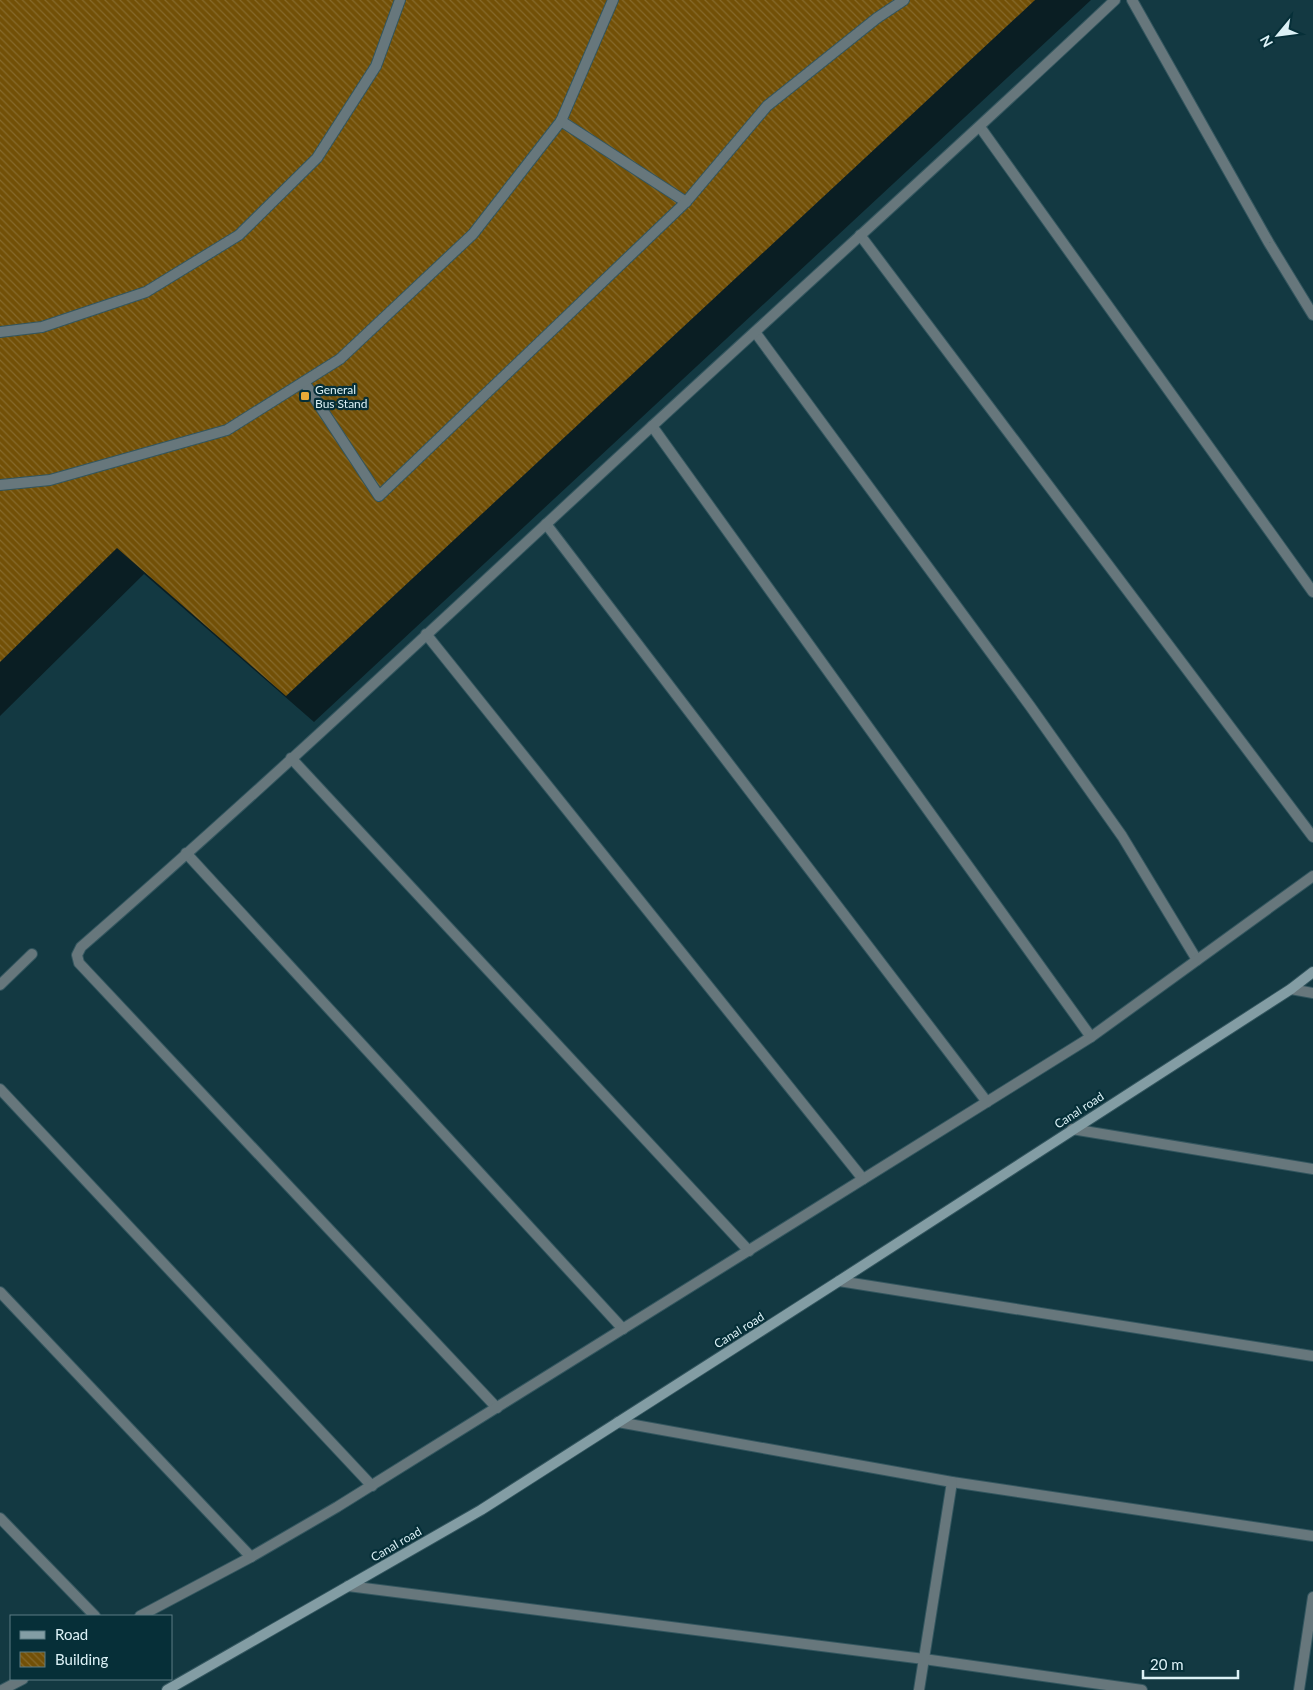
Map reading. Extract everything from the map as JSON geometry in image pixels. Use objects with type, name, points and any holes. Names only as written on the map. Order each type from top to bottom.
[{"type":"street","points":[[0,332],[42,328],[146,292],[239,235],[317,158],[376,66],[400,0]]},
{"type":"street","points":[[0,485],[50,480],[227,430],[340,359],[473,234],[561,121],[612,0]]},
{"type":"street","points":[[304,382],[379,496],[686,202],[767,106],[877,18],[904,0]]},
{"type":"street","points":[[497,1408],[77,959],[77,955],[81,947],[291,758],[860,234],[980,127],[1115,0]]},
{"type":"street","points":[[1132,0],[1313,315]]},
{"type":"street","points":[[561,121],[686,202]]},
{"type":"street","points":[[980,127],[1313,592]]},
{"type":"street","points":[[860,234],[1313,837]]},
{"type":"street","points":[[755,332],[1018,690],[1122,836],[1197,960]]},
{"type":"street","points":[[652,426],[1091,1037]]},
{"type":"street","points":[[546,524],[987,1102]]},
{"type":"street","points":[[426,634],[863,1179]]},
{"type":"street","points":[[291,758],[749,1251]]},
{"type":"street","points":[[186,853],[623,1329]]},
{"type":"street","points":[[142,1615],[251,1557],[372,1486],[1091,1037],[1313,876]]},
{"type":"street","points":[[0,985],[32,954]]},
{"type":"street","name":"Canal road","points":[[167,1690],[481,1510],[1291,989],[1313,972]]},
{"type":"street","points":[[1291,989],[1313,994]]},
{"type":"street","points":[[0,1088],[372,1486]]},
{"type":"street","points":[[1072,1129],[1313,1169]]},
{"type":"street","points":[[839,1281],[1313,1356]]},
{"type":"street","points":[[0,1292],[251,1557]]},
{"type":"street","points":[[618,1422],[952,1482],[1313,1536]]},
{"type":"street","points":[[919,1690],[952,1482]]},
{"type":"street","points":[[0,1518],[95,1615]]},
{"type":"street","points":[[348,1586],[924,1659],[1142,1690]]},
{"type":"street","points":[[1299,1690],[1313,1597]]},
{"type":"street","points":[[2,1690],[21,1680]]},
{"type":"building","name":"General Bus Stand","points":[[0,0],[1035,0],[286,696],[117,548],[0,662]]},
{"type":"place","name":"General Bus Stand","points":[[305,396]]}]
